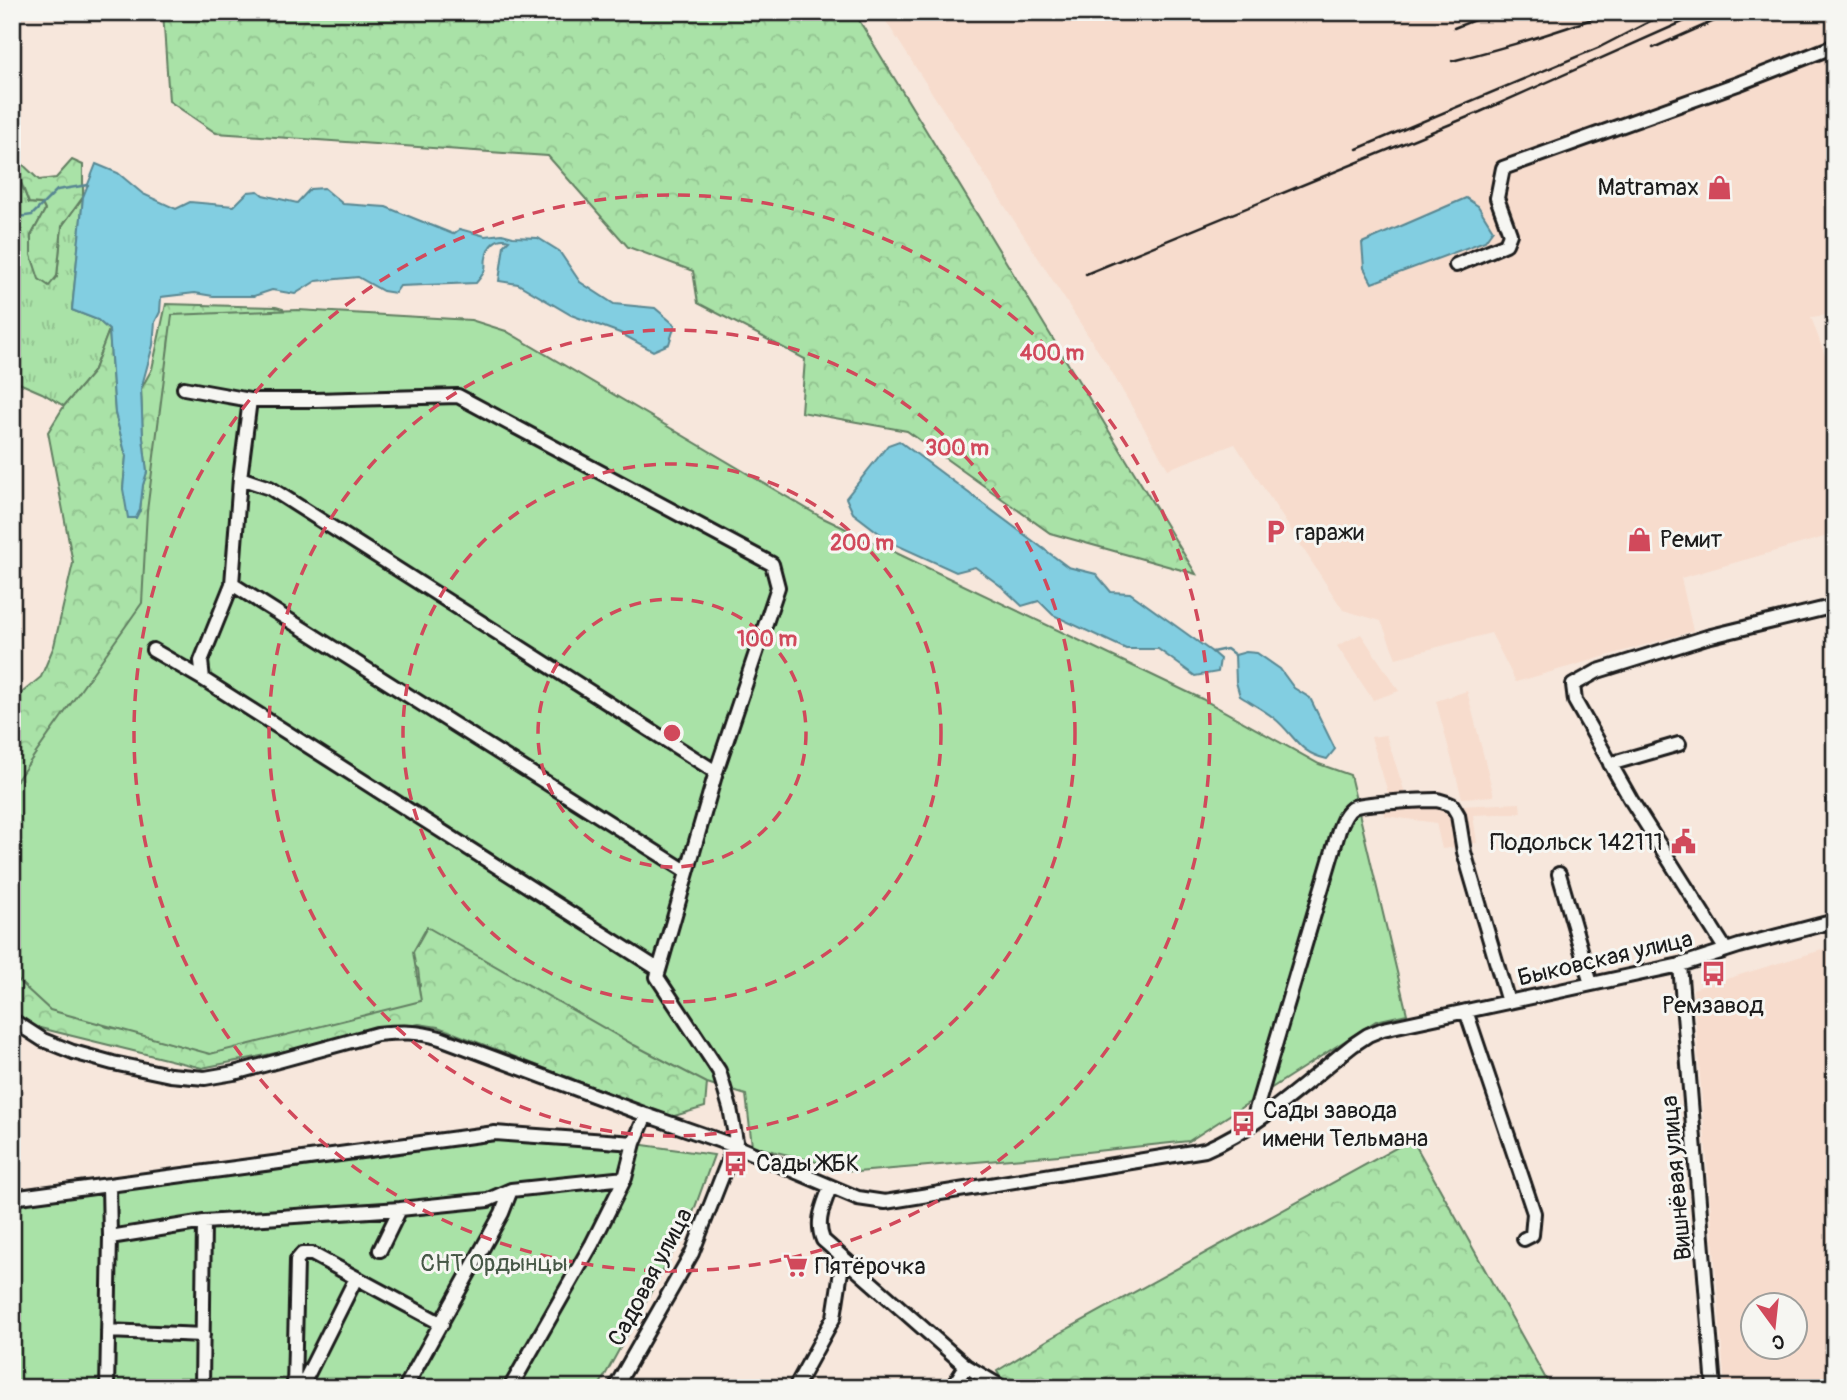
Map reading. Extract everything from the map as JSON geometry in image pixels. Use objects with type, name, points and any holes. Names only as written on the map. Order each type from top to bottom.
[{"type":"street","points":[[1456,265],[1506,244],[1510,234],[1497,198],[1503,169],[1835,46]]},
{"type":"street","points":[[184,388],[250,400],[458,396],[772,564],[778,587],[716,772],[657,977],[719,1071],[730,1108],[735,1146]]},
{"type":"street","points":[[203,679],[201,661],[232,584],[240,478],[250,400]]},
{"type":"street","points":[[240,478],[270,488],[716,772]]},
{"type":"street","points":[[232,584],[687,871]]},
{"type":"street","points":[[1726,950],[1610,764],[1574,701],[1573,685],[1598,671],[1707,637],[1835,606]]},
{"type":"street","points":[[153,650],[203,679],[658,969]]},
{"type":"street","points":[[1610,764],[1679,744]]},
{"type":"street","points":[[1252,1124],[1339,830],[1344,818],[1354,807],[1438,800],[1452,805],[1458,815],[1464,852],[1508,1002]]},
{"type":"street","points":[[1559,874],[1591,984]]},
{"type":"street","name":"Быковская улица","points":[[12,1020],[43,1040],[87,1056],[170,1075],[205,1078],[234,1073],[377,1034],[420,1032],[735,1146],[858,1198],[885,1202],[1205,1150],[1226,1141],[1252,1124],[1353,1045],[1383,1029],[1680,965],[1835,921]]},
{"type":"street","name":"Вишнёвая улица","points":[[1680,965],[1714,1388]]},
{"type":"street","points":[[1466,1011],[1534,1213],[1532,1235],[1524,1239]]},
{"type":"street","points":[[510,1388],[592,1244],[625,1178],[634,1143],[646,1115]]},
{"type":"street","points":[[12,1198],[495,1133],[634,1143]]},
{"type":"street","name":"Садовая улица","points":[[615,1388],[692,1253],[735,1146]]},
{"type":"street","points":[[110,1237],[204,1222],[400,1209],[488,1200],[511,1190],[625,1178]]},
{"type":"street","points":[[107,1388],[109,1185]]},
{"type":"street","points":[[830,1187],[818,1229],[823,1240],[966,1366],[1003,1388]]},
{"type":"street","points":[[405,1388],[502,1213],[511,1190]]},
{"type":"street","points":[[380,1250],[400,1209]]},
{"type":"street","points":[[202,1388],[204,1222]]},
{"type":"street","points":[[294,1388],[297,1260],[302,1254],[312,1254],[442,1324]]},
{"type":"street","points":[[795,1388],[834,1317],[843,1258]]},
{"type":"street","points":[[301,1388],[356,1278]]},
{"type":"street","points":[[108,1331],[203,1335]]},
{"type":"street","points":[[952,1388],[966,1366]]},
{"type":"shaded area","points":[[880,12],[1835,12],[1835,246],[1828,315],[1811,317],[1835,383],[1835,534],[1681,578],[1693,631],[1516,682],[1491,633],[1396,658],[1381,621],[1343,610],[1235,444],[1168,469],[1111,371]]},
{"type":"shaded area","points":[[1361,634],[1399,691],[1373,700],[1337,646]]},
{"type":"shaded area","points":[[1467,691],[1494,796],[1462,798],[1436,701]]},
{"type":"shaded area","points":[[1386,735],[1407,799],[1390,799],[1371,737]]},
{"type":"shaded area","points":[[1520,803],[1521,813],[1473,815],[1477,843],[1465,844],[1459,806]]},
{"type":"shaded area","points":[[1384,807],[1443,809],[1450,816],[1457,847],[1442,849],[1436,823],[1385,816]]},
{"type":"shaded area","points":[[1835,946],[1835,1388],[1725,1388],[1693,989]]},
{"type":"green space","points":[[163,12],[854,12],[1196,574],[1050,533],[907,431],[801,412],[805,359],[698,303],[693,271],[628,247],[548,156],[216,133],[169,101]]},
{"type":"green space","points":[[12,117],[15,121],[15,157],[39,180],[56,178],[72,160],[83,165],[83,197],[62,226],[57,276],[49,286],[39,279],[31,255],[31,236],[45,210],[42,204],[29,203],[18,174],[12,176]]},
{"type":"green space","points":[[17,174],[29,203],[42,204],[45,210],[31,236],[57,276],[62,226],[83,197],[72,310],[98,320],[109,330],[93,372],[64,406],[12,380],[12,176]]},
{"type":"green space","points":[[166,304],[276,307],[283,309],[285,318],[180,325],[169,337],[148,615],[12,803],[12,701],[41,677],[54,646],[73,563],[48,432],[64,406],[93,372],[109,330],[115,413],[126,456],[123,489],[140,510],[147,472],[141,389],[152,369]]},
{"type":"green space","points":[[298,310],[471,320],[506,331],[821,517],[1202,699],[1319,764],[1350,775],[1407,1014],[1376,1021],[1189,1141],[857,1172],[752,1146],[746,1095],[707,1083],[634,1045],[427,927],[413,952],[421,1001],[210,1054],[50,1010],[12,975],[12,787],[142,603],[147,511],[172,315]]},
{"type":"green space","points":[[79,715],[697,1072],[707,1083],[705,1107],[671,1117],[438,1027],[419,1024],[202,1068],[28,1025],[12,1010],[12,965],[40,992],[107,1027],[228,1046],[404,1002],[420,986],[418,969],[380,932]]},
{"type":"green space","name":"СНТ Ордынцы","points":[[587,1137],[714,1155],[690,1221],[598,1388],[12,1388],[12,1203],[473,1138]]},
{"type":"green space","points":[[1412,1139],[1551,1388],[1006,1388],[997,1371],[1051,1338]]},
{"type":"water","points":[[96,164],[118,173],[143,194],[176,209],[190,202],[234,206],[248,192],[258,191],[263,195],[297,203],[310,189],[324,188],[343,204],[386,207],[453,234],[460,229],[485,236],[502,234],[538,238],[559,251],[580,282],[614,304],[655,308],[675,325],[669,344],[653,351],[620,333],[571,315],[518,284],[499,281],[504,245],[509,240],[505,239],[491,246],[484,271],[476,283],[400,286],[395,293],[383,291],[358,277],[316,281],[295,294],[272,290],[254,296],[195,293],[161,297],[153,345],[141,389],[147,472],[140,510],[136,518],[128,518],[123,489],[126,456],[115,413],[109,330],[98,320],[72,310],[83,197]]},
{"type":"water","points":[[1466,198],[1478,206],[1493,230],[1485,241],[1372,283],[1364,268],[1362,243]]},
{"type":"water","points":[[899,441],[1068,567],[1096,574],[1111,592],[1130,593],[1212,652],[1220,659],[1218,672],[1195,676],[1158,649],[1126,649],[1053,615],[1039,601],[1022,606],[975,567],[956,572],[892,543],[853,513],[846,498],[888,445]]},
{"type":"water","points":[[1257,653],[1280,669],[1294,688],[1310,698],[1335,749],[1327,759],[1303,748],[1274,718],[1240,696],[1236,682],[1235,655]]},
{"type":"waterway","points":[[12,218],[32,215],[57,190],[88,185]]},
{"type":"waterway","points":[[1212,652],[1227,649],[1235,655]]},
{"type":"railway","points":[[1452,61],[1571,27],[1610,12]]},
{"type":"railway","points":[[1357,149],[1600,47],[1668,12]]},
{"type":"railway","points":[[1086,274],[1480,112],[1705,12]]},
{"type":"railway","points":[[1454,28],[1492,13]]},
{"type":"railway","points":[[1653,48],[1730,14]]},
{"type":"place","name":"Matramax","points":[[1719,187]]},
{"type":"place","name":"гаражи","points":[[1276,532]]},
{"type":"place","name":"Ремит","points":[[1640,539]]},
{"type":"place","name":"Подольск 142111","points":[[1683,842]]},
{"type":"place","name":"Ремзавод","points":[[1713,974]]},
{"type":"place","name":"Сады завода имени Тельмана","points":[[1243,1124]]},
{"type":"place","name":"Сады ЖБК","points":[[736,1163]]},
{"type":"place","name":"Пятёрочка","points":[[795,1266]]}]
